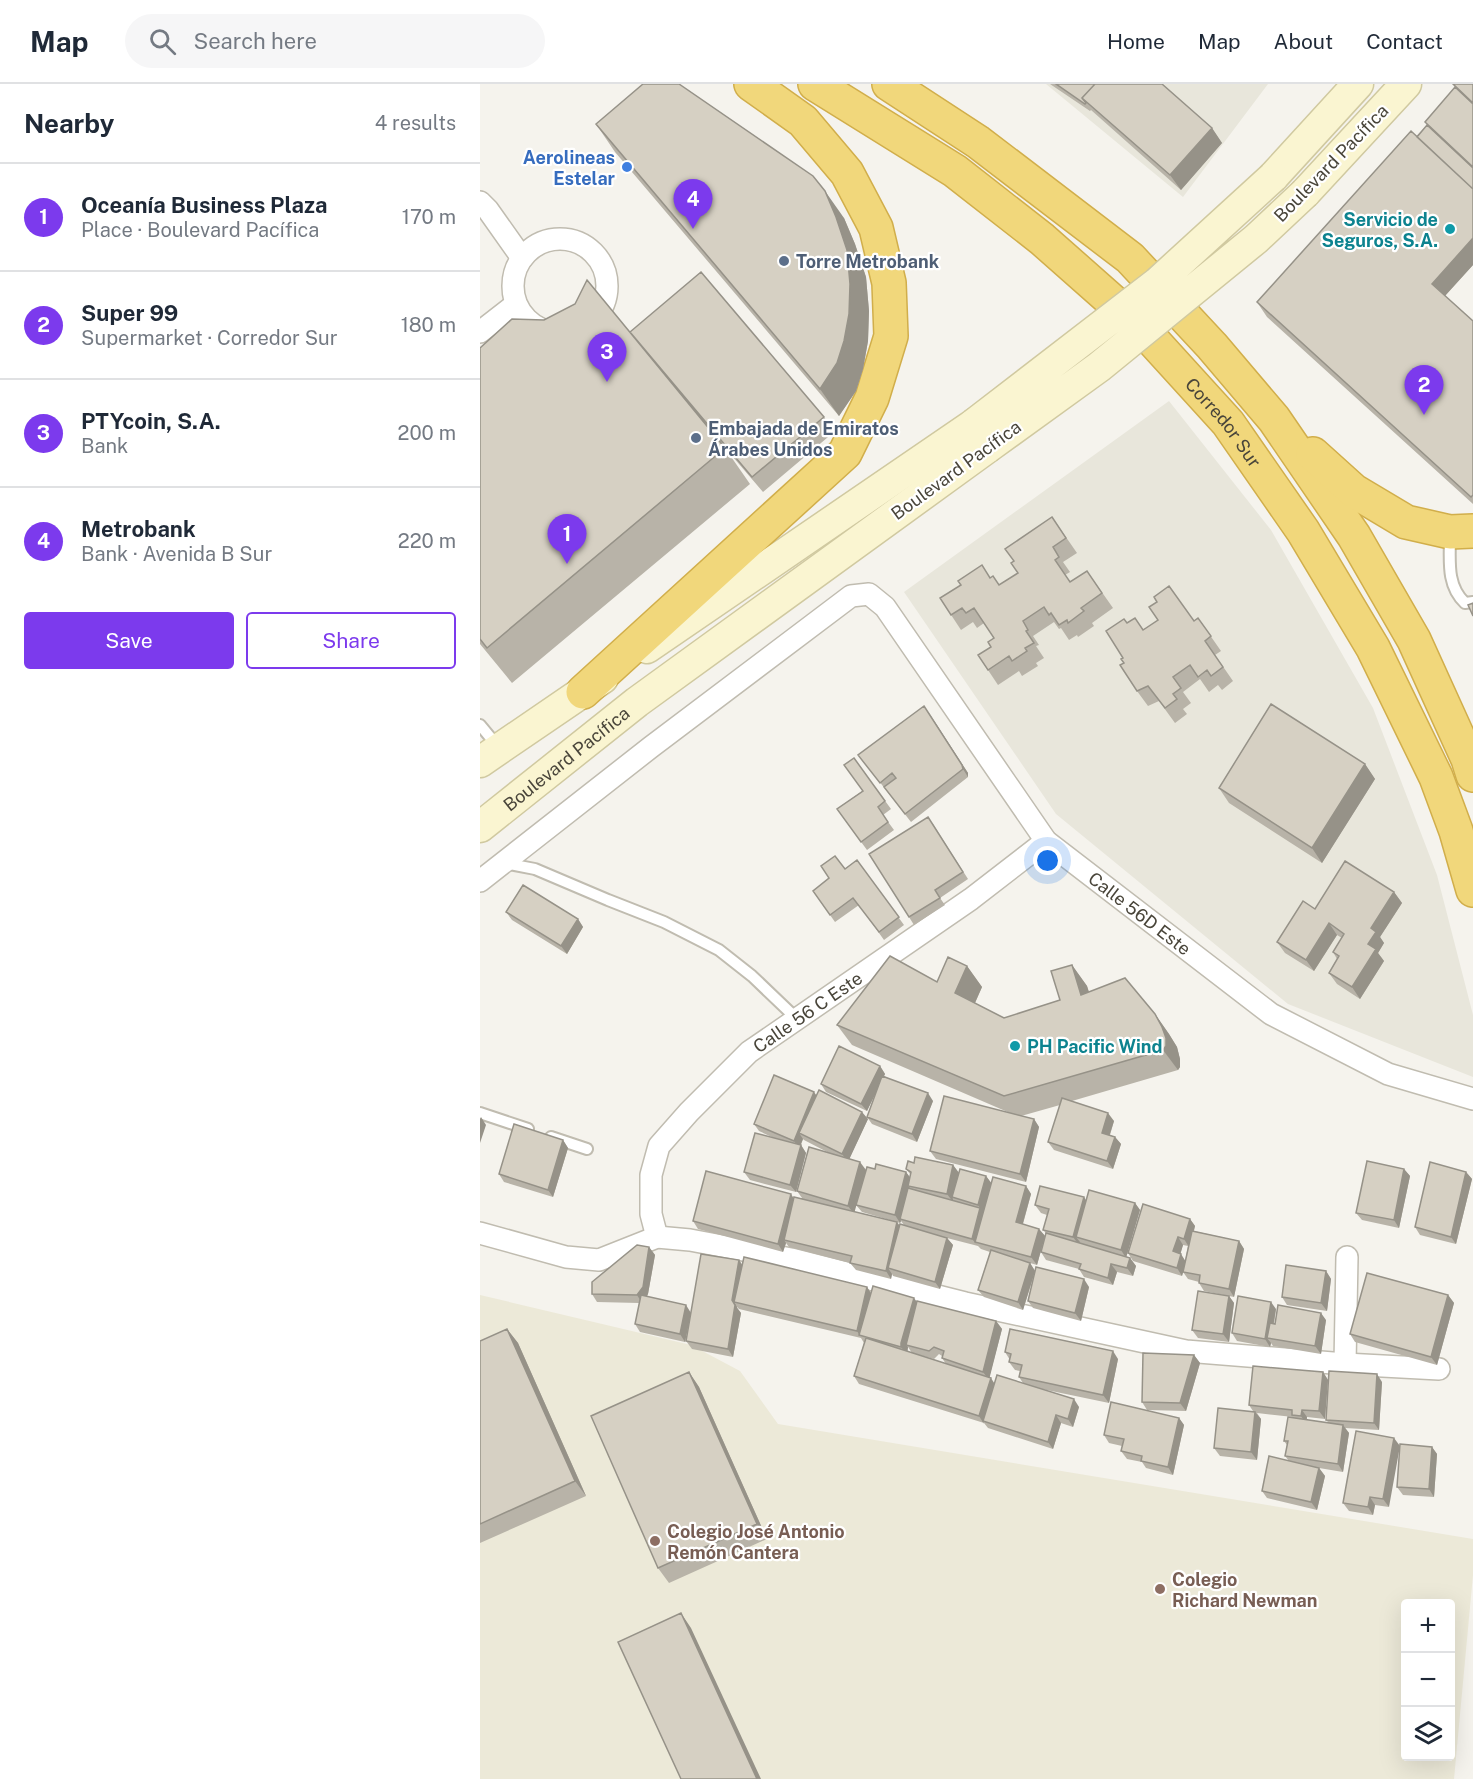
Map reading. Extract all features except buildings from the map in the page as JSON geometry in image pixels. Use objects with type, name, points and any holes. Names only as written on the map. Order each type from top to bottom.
[{"type":"highway","points":[[583,692],[844,453],[872,398],[891,336],[889,283],[876,228],[847,173],[803,122],[752,84]]},
{"type":"highway","name":"Corredor Sur","points":[[815,84],[955,171],[1042,239],[1137,323],[1228,423],[1303,531],[1373,648],[1436,777],[1456,831],[1473,890]]},
{"type":"highway","points":[[889,84],[978,142],[1130,258],[1212,346],[1274,419],[1354,536],[1413,640],[1468,759],[1473,775]]},
{"type":"highway","points":[[1274,419],[1354,491],[1406,522],[1462,532]]},
{"type":"street","name":"Boulevard Pacífica","points":[[480,827],[637,702],[981,436],[1157,284],[1273,177],[1358,84]]},
{"type":"street","name":"Boulevard Pacífica","points":[[490,755],[583,692],[981,436],[1099,367],[1256,239],[1305,193],[1406,84]]},
{"type":"street","points":[[480,201],[522,258]]},
{"type":"street","points":[[563,239],[578,243],[591,251],[606,277],[606,293],[602,308],[593,320],[580,329],[566,334],[550,333],[536,327],[524,318],[516,304],[512,288],[514,272],[522,258],[533,247],[547,240],[563,239]]},
{"type":"street","points":[[481,330],[516,304]]},
{"type":"street","points":[[520,343],[536,327]]},
{"type":"street","name":"Calle 56D Este","points":[[501,863],[851,596],[869,594],[885,607],[1046,841],[1271,1014],[1388,1074],[1473,1099]]},
{"type":"street","points":[[480,808],[500,793],[514,774],[511,763],[490,755]]},
{"type":"street","name":"Calle 56 C Este","points":[[657,1238],[651,1214],[651,1175],[659,1146],[689,1112],[749,1052],[971,899],[1046,841]]},
{"type":"street","points":[[480,881],[501,863]]},
{"type":"street","points":[[480,1233],[566,1257],[599,1260],[657,1238],[690,1240],[791,1259],[965,1303],[1186,1351],[1439,1369]]},
{"type":"street","points":[[1346,1364],[1347,1257]]},
{"type":"lane","points":[[1462,532],[1450,577],[1459,597],[1465,603],[1473,602]]},
{"type":"lane","points":[[480,725],[490,755]]},
{"type":"lane","points":[[501,863],[535,869],[664,922],[719,950],[752,976],[796,1018]]},
{"type":"lane","points":[[480,1113],[587,1149]]},
{"type":"shaded area","points":[[1046,84],[1268,84],[1183,197]]},
{"type":"shaded area","points":[[1169,401],[1271,530],[1373,708],[1437,875],[1473,1015],[1473,1077],[1288,1004],[1056,814],[904,592]]},
{"type":"shaded area","points":[[480,1295],[691,1345],[740,1371],[778,1424],[1473,1539],[1473,1575],[1454,1779],[480,1779]]},
{"type":"place","name":"Aerolineas Estelar","points":[[627,167]]},
{"type":"place","name":"Metrobank","points":[[693,229]]},
{"type":"place","name":"Servicio de Seguros, S.A.","points":[[1450,229]]},
{"type":"place","name":"Torre Metrobank","points":[[784,261]]},
{"type":"place","name":"PTYcoin, S.A.","points":[[607,382]]},
{"type":"place","name":"Super 99","points":[[1424,415]]},
{"type":"place","name":"Embajada de Emiratos Árabes Unidos","points":[[696,438]]},
{"type":"place","name":"Oceanía Business Plaza","points":[[567,564]]},
{"type":"place","name":"PH Pacific Wind","points":[[1015,1046]]},
{"type":"place","name":"Colegio José Antonio Remón Cantera","points":[[655,1541]]},
{"type":"place","name":"Colegio Richard Newman","points":[[1160,1589]]}]
